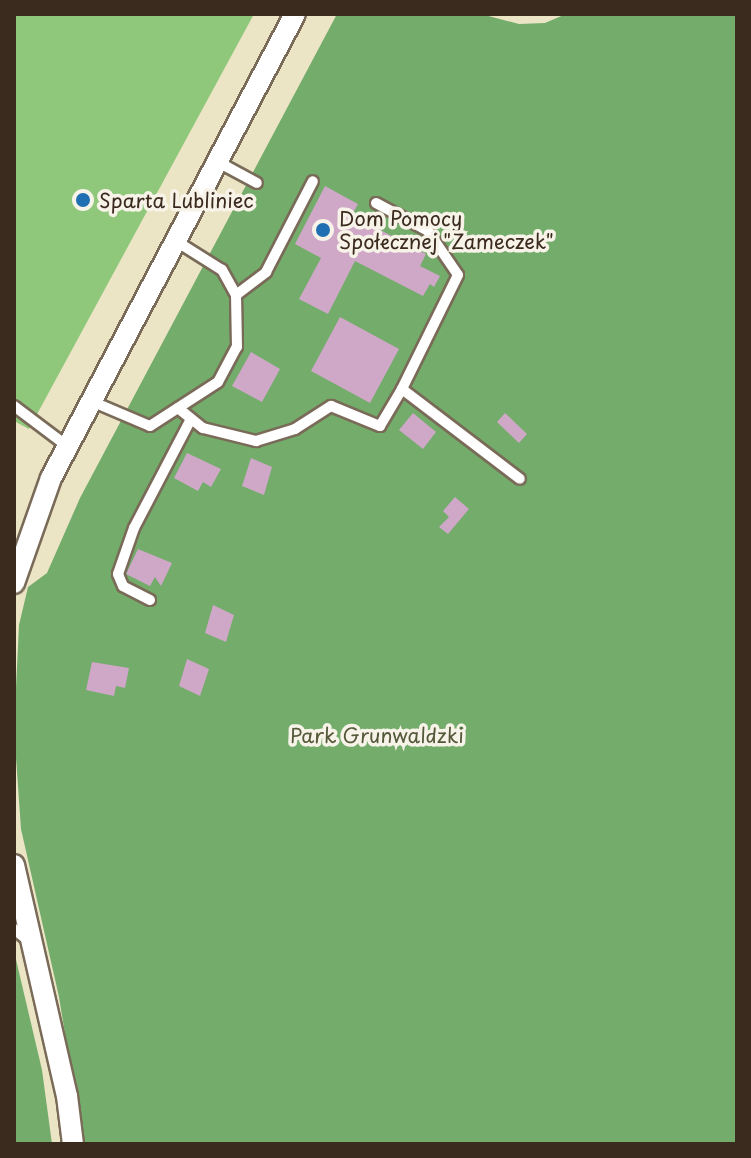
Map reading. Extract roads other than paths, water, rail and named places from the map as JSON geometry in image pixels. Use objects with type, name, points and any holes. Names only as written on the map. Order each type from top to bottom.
[{"type":"street","points":[[14,583],[39,506],[67,446],[295,14]]},
{"type":"street","points":[[14,865],[34,946],[73,1144]]},
{"type":"lane","points":[[218,162],[257,183]]},
{"type":"lane","points":[[236,295],[266,272],[313,181]]},
{"type":"lane","points":[[178,408],[190,421],[237,440],[256,441],[295,429],[331,406],[380,426],[402,389],[458,275],[428,231],[376,203]]},
{"type":"lane","points":[[91,401],[145,426],[218,382],[237,347],[236,295],[214,261],[176,241]]},
{"type":"lane","points":[[402,389],[460,428],[520,479]]},
{"type":"lane","points":[[14,406],[67,446]]},
{"type":"lane","points":[[150,600],[123,586],[118,574],[140,517],[190,421]]},
{"type":"lane","points":[[14,929],[34,946]]},
{"type":"place","name":"Sparta Lubliniec","points":[[83,200]]},
{"type":"place","name":"Dom Pomocy Społecznej \"Zameczek\"","points":[[323,230]]},
{"type":"park label","name":"Park Grunwaldzki","points":[[377,735]]}]
